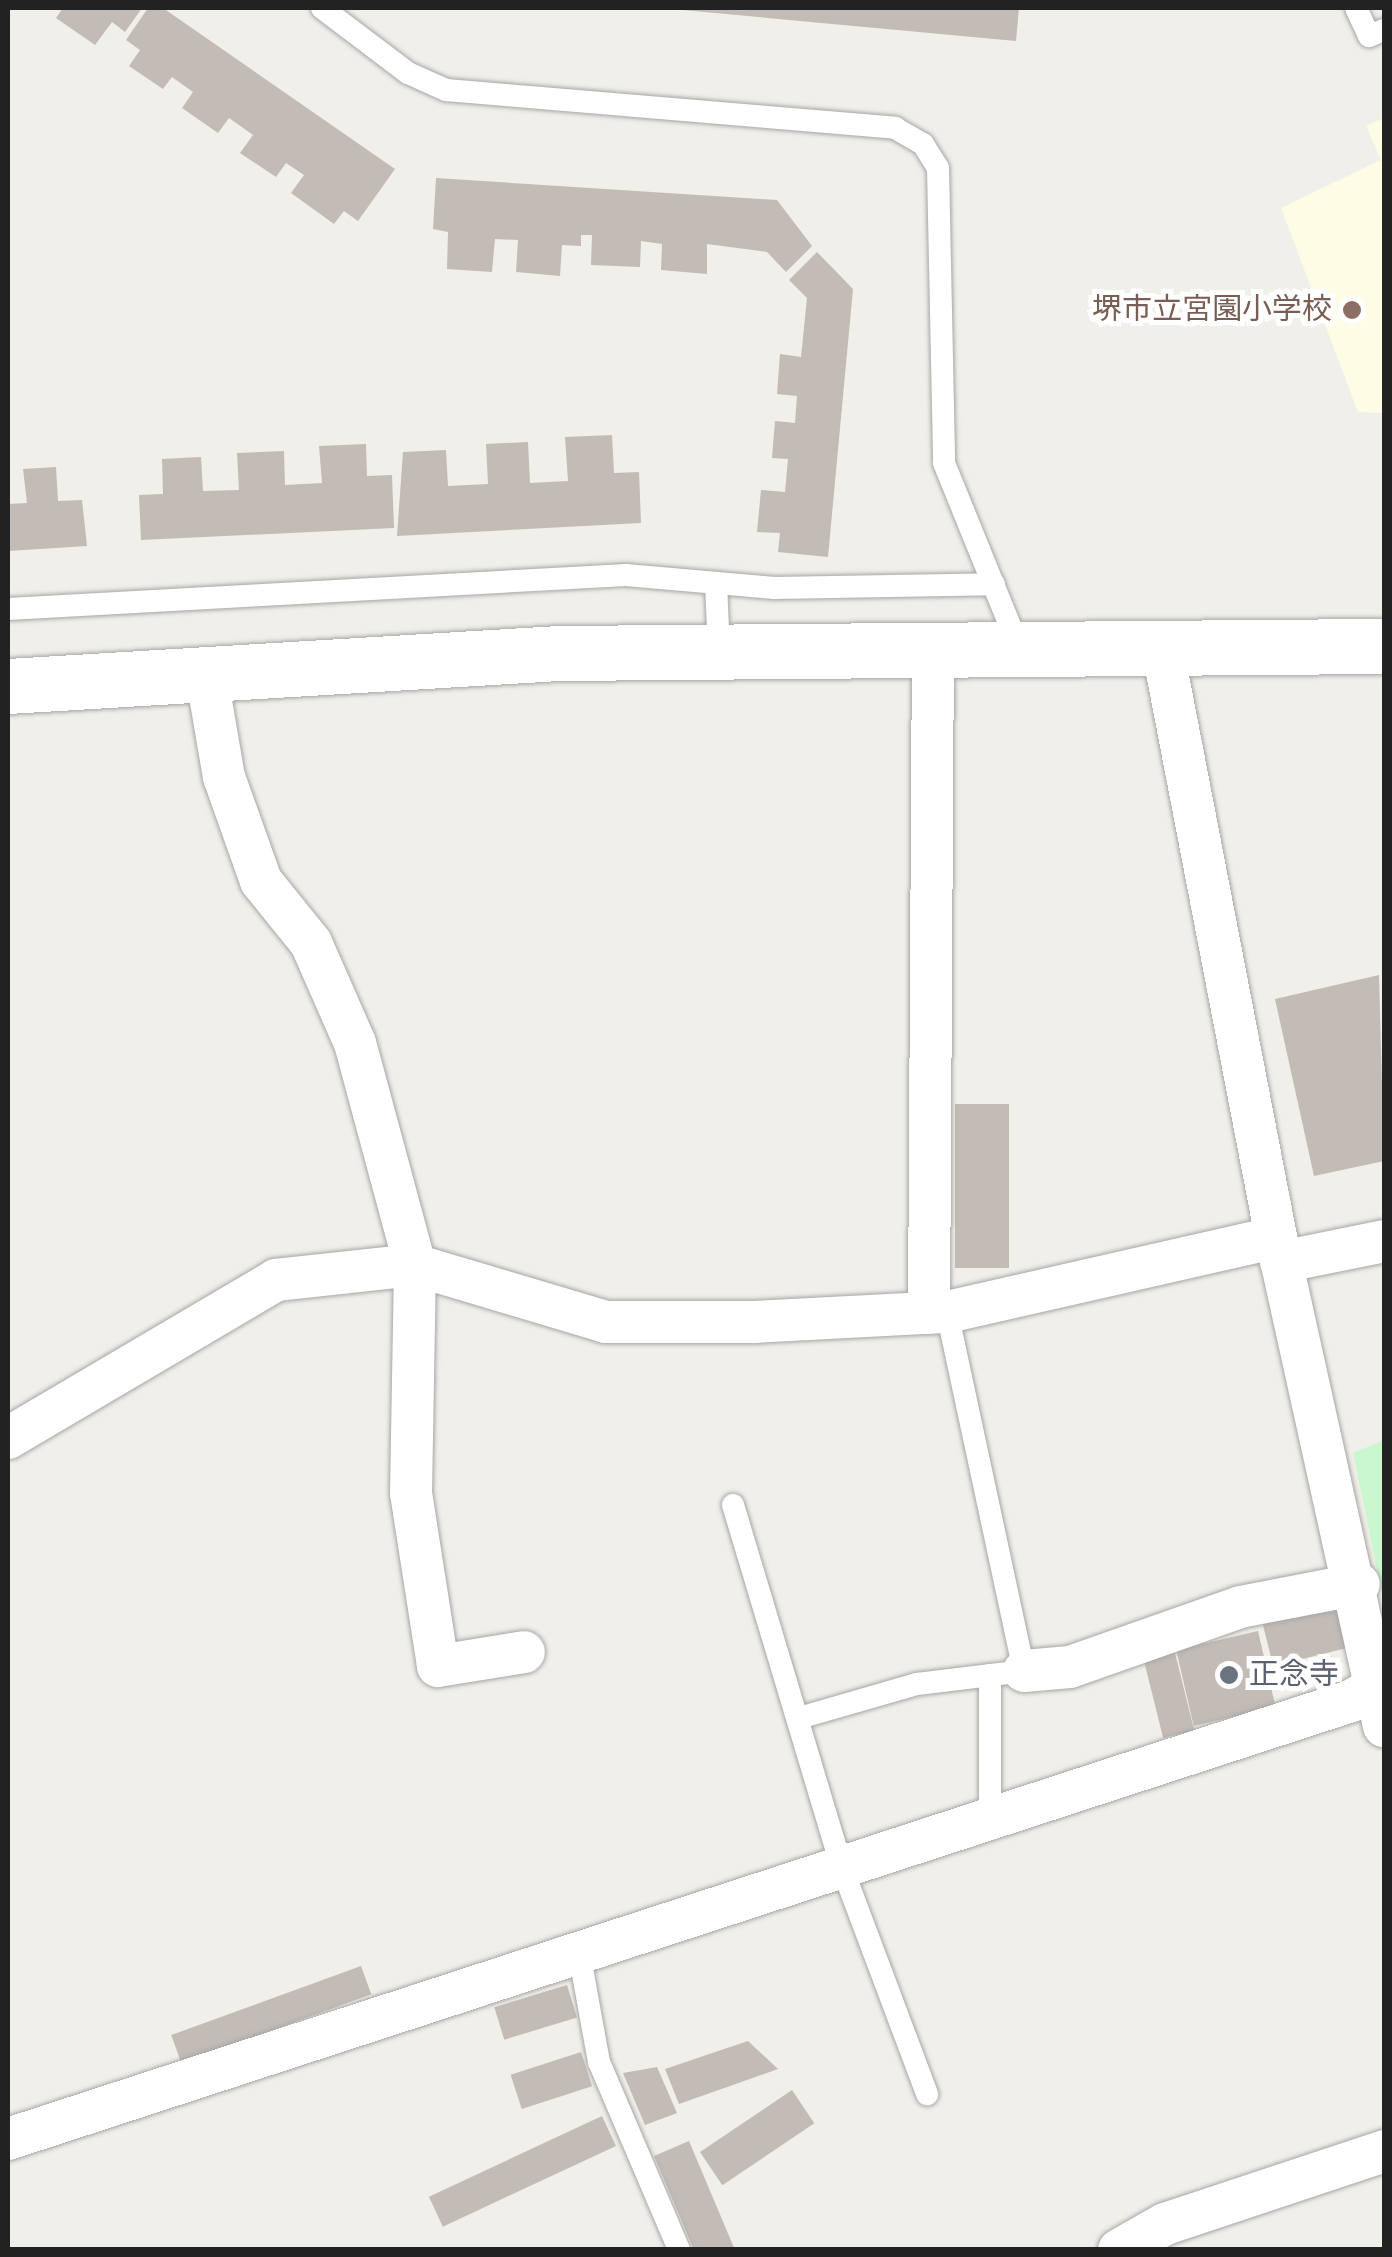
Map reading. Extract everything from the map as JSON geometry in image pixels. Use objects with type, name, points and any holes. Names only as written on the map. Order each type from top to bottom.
[{"type":"street","points":[[8,686],[206,672],[719,650],[1018,645],[1384,646]]},
{"type":"street","points":[[1162,646],[1278,1250],[1359,1584],[1381,1683],[1384,1726]]},
{"type":"street","points":[[932,647],[938,1313]]},
{"type":"street","points":[[206,672],[230,795],[261,881],[311,942],[355,1043],[415,1266],[411,1493],[438,1666],[524,1652]]},
{"type":"street","points":[[8,1438],[276,1280],[415,1266],[606,1322],[938,1313],[1278,1250],[1384,1241]]},
{"type":"street","points":[[1007,1673],[1070,1667],[1240,1607],[1359,1584]]},
{"type":"street","points":[[11,2128],[990,1820],[1351,1701],[1381,1683]]},
{"type":"street","points":[[1118,2250],[1164,2224],[1384,2151]]},
{"type":"lane","points":[[322,8],[408,74],[446,90],[894,128],[924,144],[938,168],[944,463],[1018,645]]},
{"type":"lane","points":[[1356,8],[1369,36],[1384,30]]},
{"type":"lane","points":[[8,609],[626,574],[716,583],[994,584]]},
{"type":"lane","points":[[716,583],[719,650]]},
{"type":"lane","points":[[938,1313],[1007,1673],[990,1820]]},
{"type":"lane","points":[[733,1504],[840,1865],[928,2094]]},
{"type":"lane","points":[[799,1718],[917,1684],[1007,1673]]},
{"type":"lane","points":[[579,1952],[599,2062],[679,2250]]},
{"type":"shaded area","name":"堺市立宮園小学校","points":[[1384,118],[1384,413],[1358,412],[1281,208],[1381,160],[1366,126]]},
{"type":"green space","points":[[1384,1440],[1384,1603],[1353,1453]]},
{"type":"building","points":[[63,8],[142,8],[125,32],[112,22],[95,45],[56,18]]},
{"type":"building","points":[[148,8],[163,8],[395,169],[358,221],[344,211],[334,224],[291,193],[304,175],[286,163],[276,177],[240,153],[253,135],[229,118],[218,133],[182,108],[193,92],[172,77],[163,89],[129,66],[140,50],[126,40]]},
{"type":"building","points":[[661,8],[1019,8],[1016,41]]},
{"type":"building","points":[[436,178],[777,200],[812,246],[786,272],[767,252],[707,244],[707,274],[661,270],[662,244],[641,241],[640,267],[591,265],[592,235],[581,235],[581,246],[562,245],[560,276],[516,272],[518,240],[495,239],[492,272],[447,269],[448,232],[433,229]]},
{"type":"building","points":[[817,252],[853,289],[828,557],[778,552],[780,533],[757,532],[761,490],[785,492],[788,459],[772,458],[775,421],[795,423],[797,396],[777,394],[780,354],[801,357],[807,298],[789,280]]},
{"type":"building","points":[[612,435],[614,473],[639,472],[641,523],[397,536],[403,452],[446,450],[448,486],[488,484],[486,444],[528,442],[530,483],[568,481],[565,437]]},
{"type":"building","points":[[366,444],[367,476],[392,475],[394,528],[141,540],[139,495],[163,494],[162,459],[201,457],[203,491],[239,490],[237,453],[284,451],[285,485],[322,483],[319,446]]},
{"type":"building","points":[[56,467],[58,501],[82,500],[87,546],[8,551],[8,504],[27,503],[23,469]]},
{"type":"building","points":[[1379,975],[1384,1161],[1314,1176],[1275,999]]},
{"type":"building","points":[[955,1104],[1009,1104],[1009,1268],[955,1268]]},
{"type":"building","points":[[1340,1595],[1353,1646],[1273,1666],[1260,1615]]},
{"type":"building","points":[[1258,1631],[1276,1707],[1194,1726],[1176,1650]]},
{"type":"building","points":[[1172,1641],[1194,1730],[1163,1738],[1141,1649]]},
{"type":"building","points":[[361,1966],[371,1994],[181,2063],[171,2035]]},
{"type":"building","points":[[567,1985],[577,2018],[504,2040],[494,2007]]},
{"type":"building","points":[[748,2041],[778,2069],[679,2104],[665,2069]]},
{"type":"building","points":[[581,2052],[592,2086],[522,2109],[511,2075]]},
{"type":"building","points":[[657,2067],[677,2113],[645,2125],[623,2073]]},
{"type":"building","points":[[792,2090],[814,2123],[722,2185],[700,2152]]},
{"type":"building","points":[[602,2116],[616,2146],[443,2227],[429,2197]]},
{"type":"building","points":[[689,2141],[735,2250],[694,2250],[654,2156]]},
{"type":"place","name":"堺市立宮園小学校","points":[[1352,310]]},
{"type":"place","name":"正念寺","points":[[1229,1675]]}]
